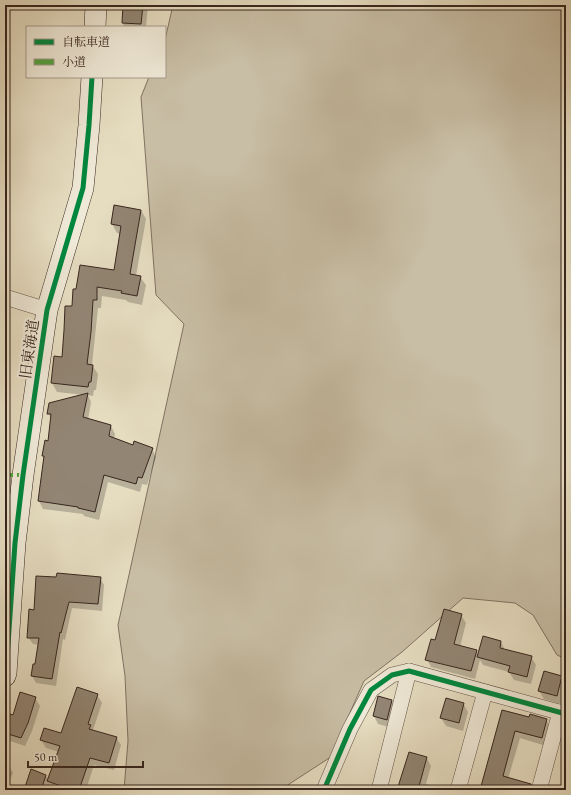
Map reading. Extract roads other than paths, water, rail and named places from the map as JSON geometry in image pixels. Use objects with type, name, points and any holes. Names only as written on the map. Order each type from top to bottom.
[{"type":"street","points":[[95,26],[96,5]]},
{"type":"street","name":"旧東海道","points":[[5,676],[16,536],[23,475],[47,310],[83,188],[90,125],[92,78]]},
{"type":"street","points":[[5,297],[47,310]]},
{"type":"street","points":[[379,790],[410,671]]},
{"type":"street","points":[[324,790],[350,729],[370,690],[392,675],[410,671],[563,713],[539,790]]},
{"type":"street","points":[[458,790],[485,692]]}]
